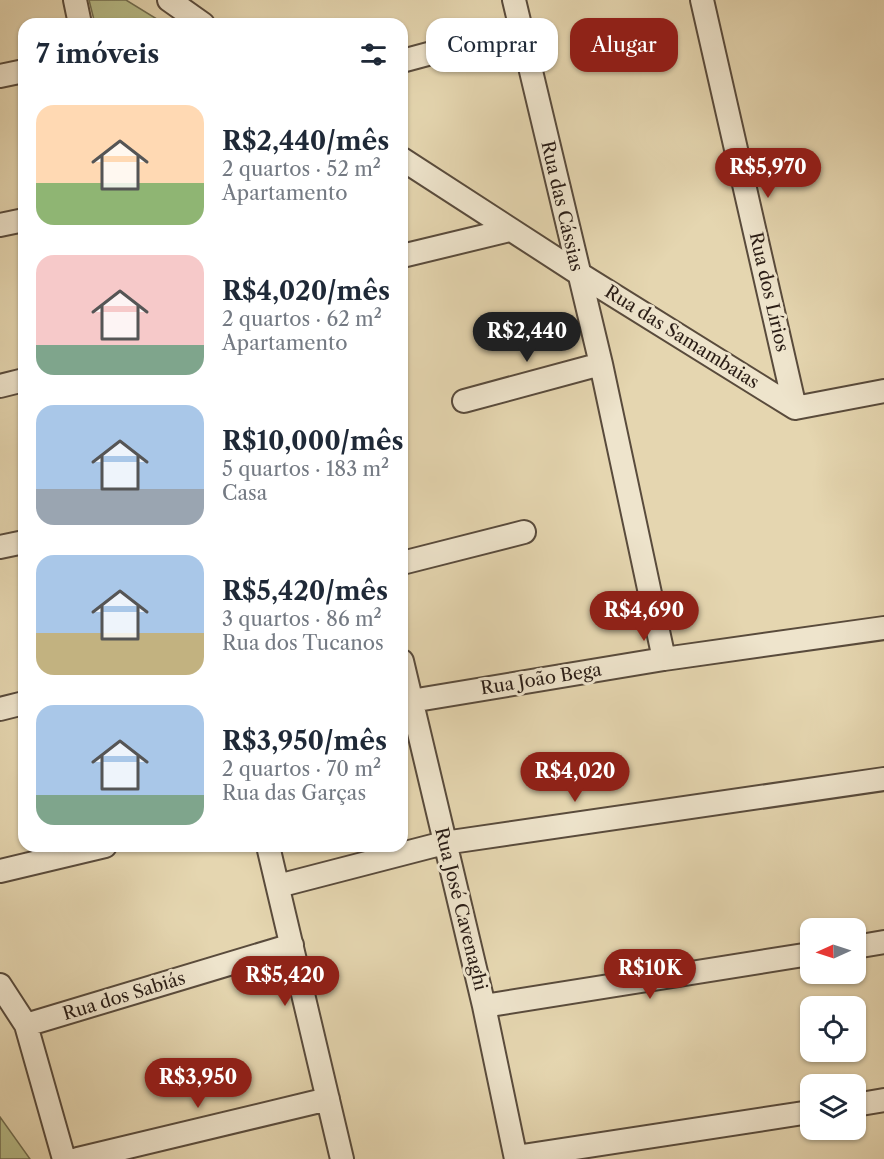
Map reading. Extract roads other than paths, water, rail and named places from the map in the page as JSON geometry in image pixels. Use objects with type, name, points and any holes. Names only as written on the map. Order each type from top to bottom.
[{"type":"street","points":[[75,0],[79,18]]},
{"type":"street","points":[[169,0],[194,18]]},
{"type":"street","name":"Rua das Cássias","points":[[514,0],[518,18]]},
{"type":"street","name":"Rua dos Lírios","points":[[702,0],[795,408]]},
{"type":"street","points":[[408,59],[426,54]]},
{"type":"street","points":[[0,76],[18,72]]},
{"type":"street","name":"Rua das Cássias","points":[[530,72],[601,364],[664,659]]},
{"type":"street","name":"Rua das Samambaias","points":[[408,163],[510,230],[795,408]]},
{"type":"street","points":[[0,225],[18,221]]},
{"type":"street","points":[[408,255],[510,230]]},
{"type":"street","points":[[464,401],[601,364]]},
{"type":"street","points":[[0,386],[18,382]]},
{"type":"street","points":[[795,408],[884,391]]},
{"type":"street","points":[[408,561],[524,532]]},
{"type":"street","points":[[0,547],[18,543]]},
{"type":"street","name":"Rua João Bega","points":[[411,701],[664,659],[884,628]]},
{"type":"street","name":"Rua José Cavenaghi","points":[[408,688],[484,1006],[516,1158]]},
{"type":"street","points":[[0,709],[18,704]]},
{"type":"street","points":[[278,886],[444,843],[884,779]]},
{"type":"street","points":[[0,871],[80,852]]},
{"type":"street","points":[[270,852],[342,1159]]},
{"type":"street","points":[[866,945],[884,942]]},
{"type":"street","name":"Rua dos Sabiás","points":[[26,1025],[292,945]]},
{"type":"street","points":[[484,1006],[800,956]]},
{"type":"street","points":[[0,986],[26,1025],[64,1159]]},
{"type":"street","points":[[78,1159],[328,1099]]},
{"type":"street","points":[[866,1103],[884,1100]]},
{"type":"street","points":[[516,1158],[800,1114]]}]
